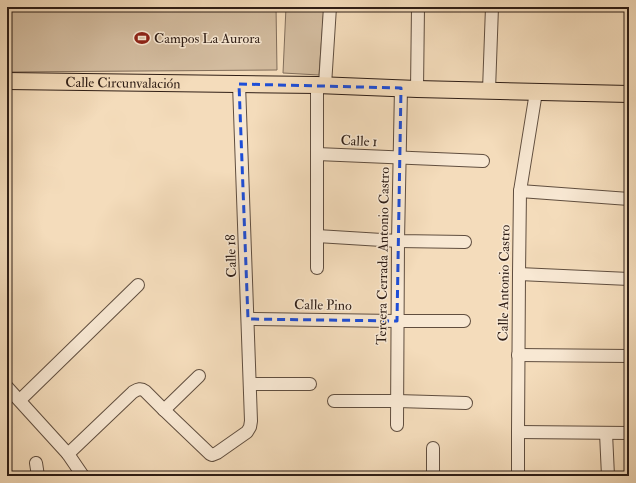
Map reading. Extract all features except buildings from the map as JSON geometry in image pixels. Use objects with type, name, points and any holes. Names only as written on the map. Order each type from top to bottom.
[{"type":"main road","name":"Calle Circunvalación","points":[[7,81],[321,85],[629,94]]},
{"type":"street","points":[[317,268],[317,154],[321,85],[330,7]]},
{"type":"street","points":[[417,89],[418,7]]},
{"type":"street","points":[[489,90],[492,7]]},
{"type":"street","name":"Calle 18","points":[[164,410],[207,452],[212,455],[247,432],[250,427],[250,384],[240,84]]},
{"type":"street","name":"Tercera Cerrada Antonio Castro","points":[[397,425],[397,321],[401,88]]},
{"type":"street","name":"Calle Antonio Castro","points":[[518,476],[520,191],[536,92]]},
{"type":"street","name":"Calle 1","points":[[317,154],[483,161]]},
{"type":"street","points":[[520,191],[629,199]]},
{"type":"street","points":[[317,236],[398,241],[465,242]]},
{"type":"street","points":[[519,274],[629,280]]},
{"type":"street","points":[[20,400],[138,285]]},
{"type":"street","name":"Calle Pino","points":[[248,319],[464,321]]},
{"type":"street","points":[[518,355],[629,356]]},
{"type":"street","points":[[68,454],[136,390],[142,389],[145,391],[164,410],[199,376]]},
{"type":"street","points":[[250,384],[310,384]]},
{"type":"street","points":[[7,387],[68,454],[83,476]]},
{"type":"street","points":[[334,401],[466,403]]},
{"type":"street","points":[[518,432],[629,433]]},
{"type":"street","points":[[606,433],[608,476]]},
{"type":"street","points":[[433,448],[433,476]]},
{"type":"street","points":[[36,463],[38,476]]},
{"type":"highlighted area","points":[[239,84],[401,88],[397,321],[248,319]]},
{"type":"shaded area","name":"Campos La Aurora","points":[[7,7],[276,7],[277,70],[7,72]]},
{"type":"shaded area","points":[[286,7],[324,7],[319,75],[283,73]]},
{"type":"place","name":"Campos La Aurora","points":[[142,38]]}]
